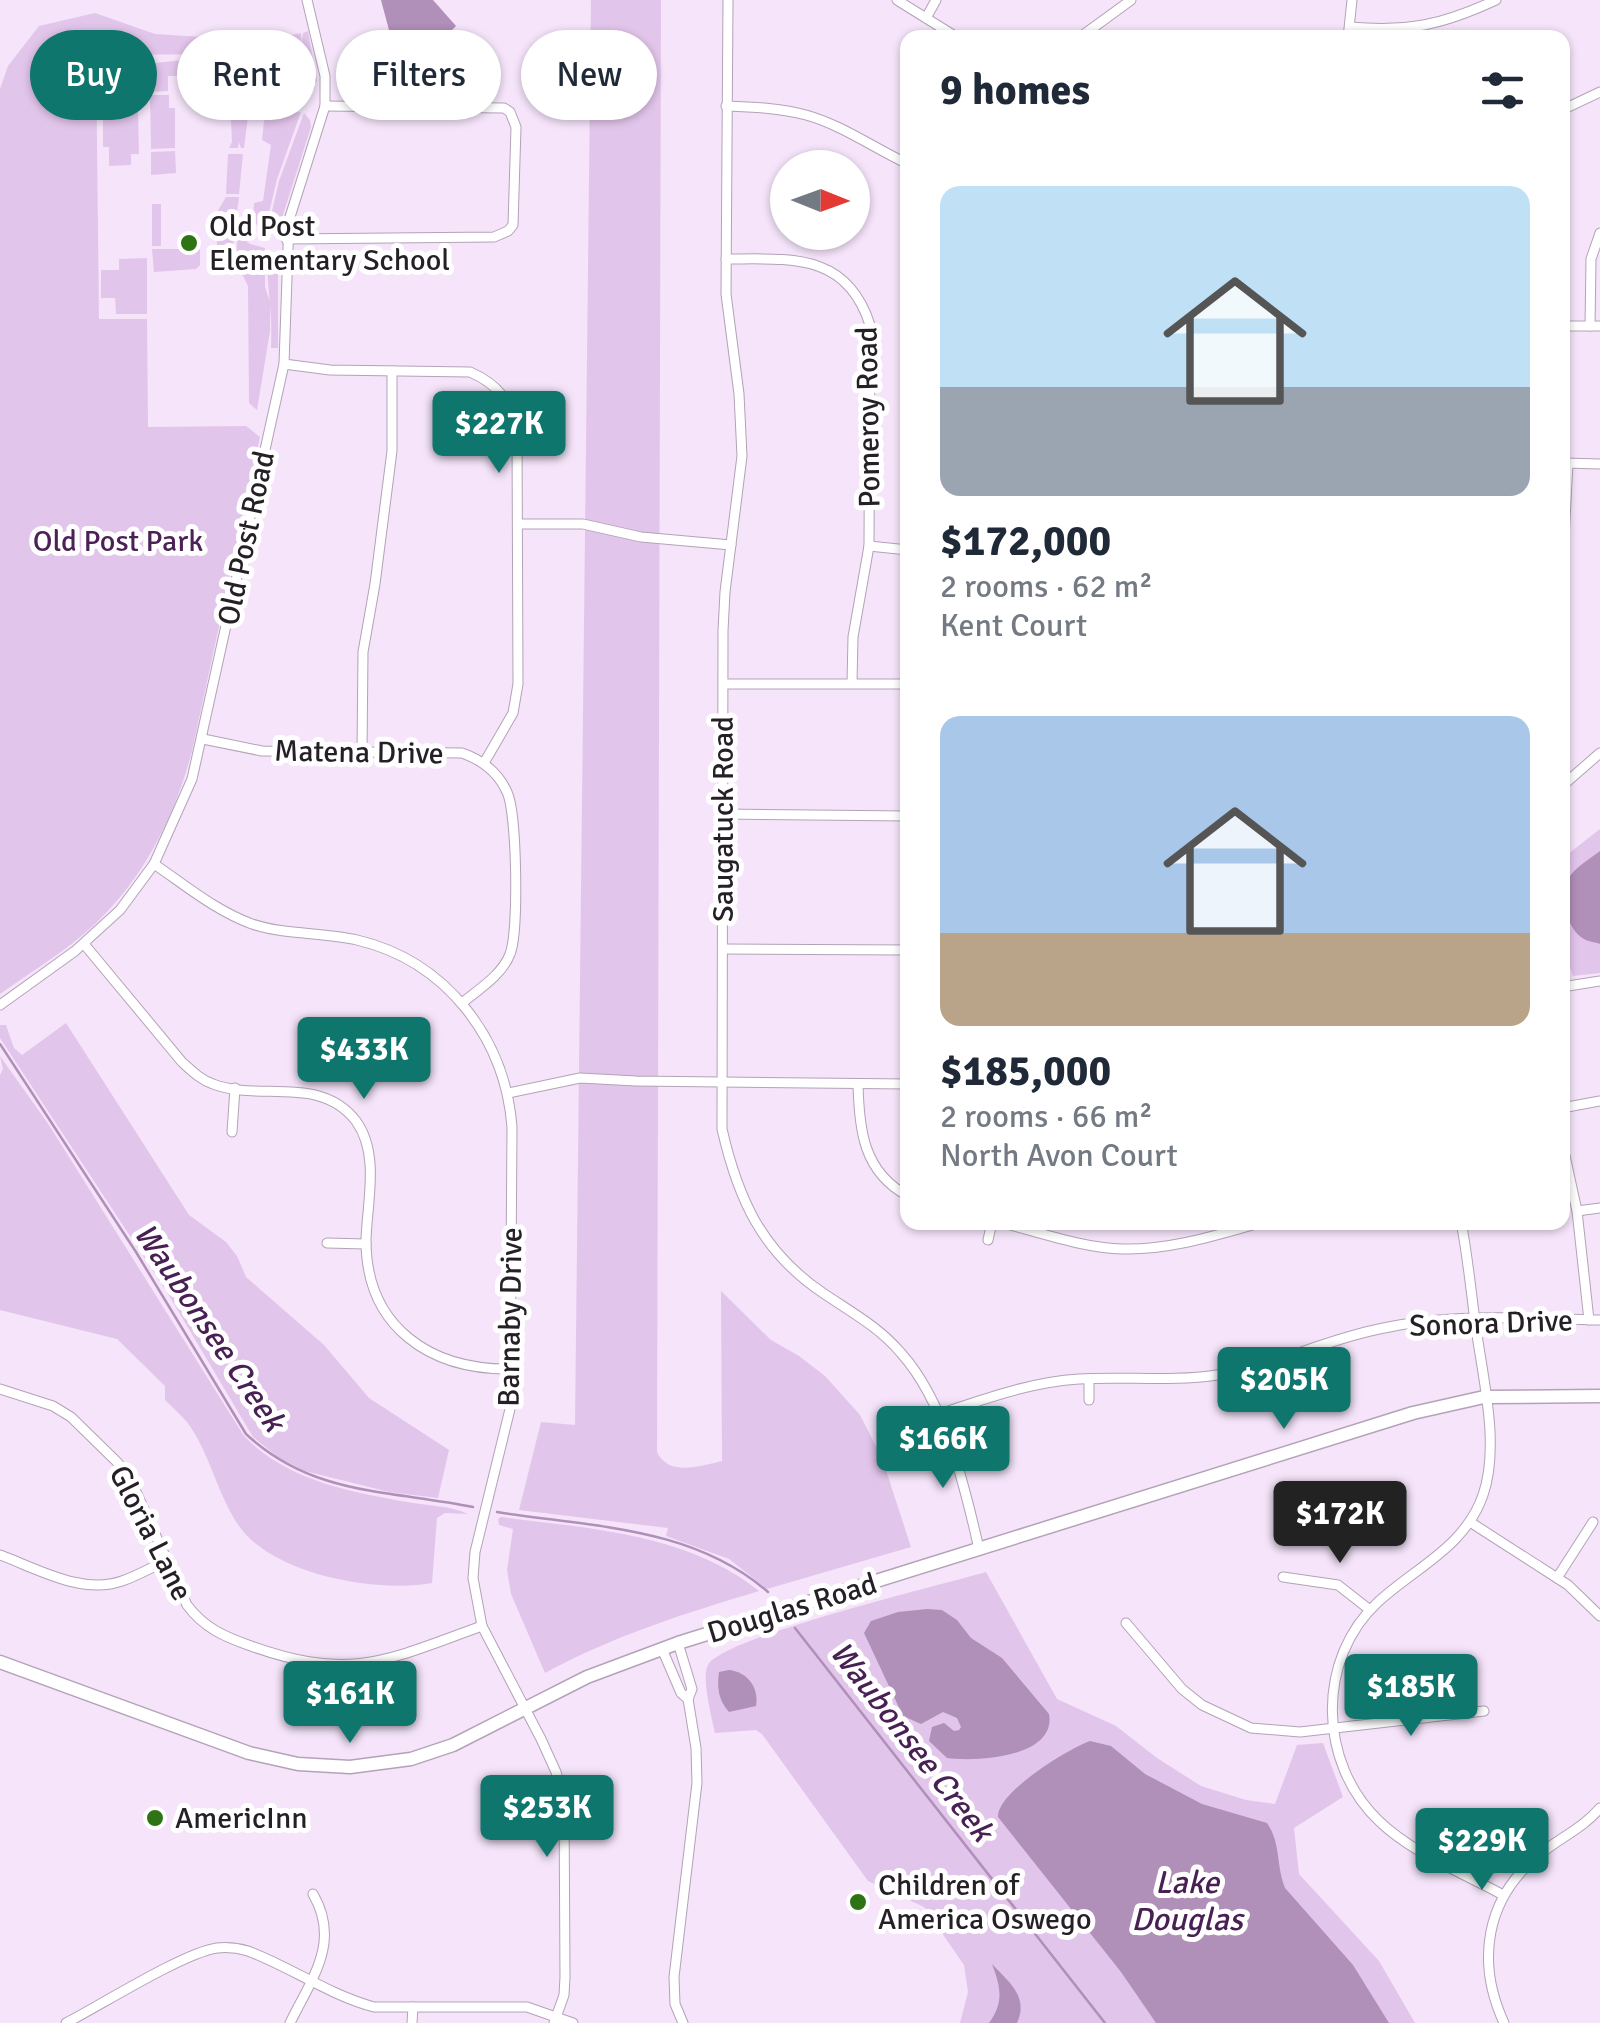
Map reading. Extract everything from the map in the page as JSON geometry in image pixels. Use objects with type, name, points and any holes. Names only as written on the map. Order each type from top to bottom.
[{"type":"street","name":"Old Post Road","points":[[0,1005],[84,944],[120,910],[154,864],[183,806],[203,739],[284,364],[286,239],[293,202],[326,106],[322,60],[308,0]]},
{"type":"street","name":"Saugatuck Road","points":[[728,0],[728,328],[739,394],[742,456],[725,592],[722,1129],[732,1173],[750,1215],[770,1245],[795,1271],[867,1321],[916,1371],[939,1414],[979,1550]]},
{"type":"street","points":[[897,0],[945,30]]},
{"type":"street","points":[[926,18],[936,0]]},
{"type":"street","points":[[1090,30],[1131,0]]},
{"type":"street","points":[[1349,30],[1352,0]]},
{"type":"street","points":[[1395,30],[1427,26],[1496,0]]},
{"type":"street","points":[[1570,106],[1600,92]]},
{"type":"street","points":[[286,239],[494,237],[508,232],[513,225],[516,127],[504,108],[326,106]]},
{"type":"street","points":[[726,106],[767,108],[807,116],[900,160]]},
{"type":"street","points":[[1595,326],[1591,258],[1600,232]]},
{"type":"street","name":"Pomeroy Road","points":[[726,260],[788,260],[818,265],[841,277],[865,309],[872,345],[869,546],[853,636],[852,683]]},
{"type":"street","points":[[284,364],[318,370],[470,372],[502,385],[516,425],[519,524],[516,698],[513,713],[484,763]]},
{"type":"street","points":[[362,752],[363,652],[390,468],[392,370]]},
{"type":"street","points":[[1570,463],[1600,464]]},
{"type":"street","points":[[519,524],[583,524],[640,537],[731,545]]},
{"type":"street","points":[[869,546],[900,549]]},
{"type":"street","points":[[724,684],[900,684]]},
{"type":"street","name":"Matena Drive","points":[[203,739],[262,751],[462,753],[484,763],[500,780],[512,803],[514,937],[504,966],[462,1003]]},
{"type":"street","points":[[1570,779],[1600,753]]},
{"type":"street","points":[[724,814],[900,816]]},
{"type":"street","name":"Barnaby Drive","points":[[154,864],[222,910],[256,925],[358,941],[396,953],[432,975],[462,1003],[483,1031],[508,1093],[512,1127],[510,1410],[473,1578],[482,1626],[556,1772],[564,1801],[565,1977],[555,2019]]},
{"type":"street","points":[[84,944],[182,1062],[208,1082],[318,1095],[356,1121],[369,1156],[366,1244],[374,1286],[388,1314],[405,1336],[428,1352],[455,1364],[512,1370]]},
{"type":"street","points":[[723,949],[900,950]]},
{"type":"street","points":[[1570,986],[1600,981]]},
{"type":"street","points":[[508,1093],[580,1078],[900,1084]]},
{"type":"street","points":[[858,1084],[858,1127],[866,1154],[881,1176],[900,1190]]},
{"type":"street","points":[[232,1132],[235,1088]]},
{"type":"street","points":[[1570,1106],[1600,1100]]},
{"type":"street","points":[[1570,1181],[1594,1320]]},
{"type":"street","points":[[1576,1211],[1600,1208]]},
{"type":"street","points":[[988,1240],[992,1230]]},
{"type":"street","points":[[1028,1230],[1124,1249],[1200,1240],[1235,1230]]},
{"type":"street","points":[[1462,1230],[1490,1448],[1488,1475],[1470,1522],[1445,1551],[1370,1610],[1342,1656],[1334,1682],[1333,1728],[1342,1768],[1379,1822],[1503,1895]]},
{"type":"street","points":[[327,1243],[366,1244]]},
{"type":"street","name":"Sonora Drive","points":[[939,1414],[1031,1385],[1089,1379],[1216,1376],[1373,1330],[1414,1322],[1475,1318],[1594,1320]]},
{"type":"street","points":[[1089,1379],[1089,1400]]},
{"type":"street","name":"Gloria Lane","points":[[0,1389],[39,1400],[71,1416],[118,1462],[133,1485],[187,1606],[207,1627],[233,1640],[301,1662],[340,1666],[398,1656],[482,1626]]},
{"type":"street","name":"Douglas Road","points":[[0,1662],[249,1753],[314,1766],[369,1766],[411,1759],[453,1745],[588,1678],[678,1643],[1412,1413],[1484,1396],[1600,1396]]},
{"type":"street","points":[[1470,1522],[1557,1578],[1600,1616]]},
{"type":"street","points":[[1557,1578],[1593,1522]]},
{"type":"street","points":[[0,1555],[95,1586],[122,1581],[166,1561]]},
{"type":"street","points":[[1283,1577],[1338,1586],[1370,1610]]},
{"type":"street","points":[[1126,1623],[1182,1689],[1228,1720],[1275,1732],[1484,1711]]},
{"type":"street","points":[[678,1643],[692,1689],[688,1699],[696,1748],[696,1783],[674,1977],[675,2004],[683,2023]]},
{"type":"street","points":[[662,1649],[681,1694],[688,1699]]},
{"type":"street","points":[[1504,2023],[1488,1980],[1487,1954],[1489,1929],[1503,1895],[1540,1854],[1570,1836],[1600,1808]]},
{"type":"street","points":[[290,2023],[324,1949],[323,1912],[313,1894]]},
{"type":"street","points":[[66,2023],[185,1960],[218,1948],[250,1952],[350,2001],[374,2007],[527,2007],[574,2023]]},
{"type":"street","points":[[412,2007],[412,2023]]},
{"type":"green space","points":[[591,0],[661,0],[657,1452],[662,1460],[677,1467],[722,1461],[721,1291],[771,1340],[825,1376],[860,1415],[882,1458],[911,1547],[767,1589],[729,1559],[666,1536],[668,1528],[519,1510],[541,1422],[575,1425],[590,120],[657,120],[657,30],[591,30]]},
{"type":"green space","name":"Old Post Park","points":[[95,13],[144,30],[36,30]]},
{"type":"green space","name":"Old Post Park","points":[[157,34],[177,35],[177,54],[157,55]]},
{"type":"green space","name":"Old Post Park","points":[[30,38],[30,120],[97,120],[99,319],[147,319],[148,427],[246,426],[260,437],[192,751],[167,822],[112,907],[72,944],[0,994],[0,89],[8,66]]},
{"type":"green space","points":[[177,61],[177,76],[168,76],[168,91],[157,92],[157,63]]},
{"type":"green space","points":[[157,95],[169,95],[169,108],[175,108],[175,148],[151,149],[150,120],[157,120]]},
{"type":"green space","points":[[103,120],[138,120],[139,154],[131,154],[131,165],[109,166],[109,147],[103,147]]},
{"type":"green space","points":[[231,120],[248,120],[244,148],[239,142],[238,148],[229,148]]},
{"type":"green space","points":[[298,120],[277,179],[265,230],[253,222],[254,203],[263,201],[271,145],[262,140],[264,121]]},
{"type":"green space","points":[[301,120],[310,120],[281,221],[270,220],[279,181]]},
{"type":"green space","points":[[175,151],[176,173],[151,175],[151,152]]},
{"type":"green space","points":[[228,154],[243,154],[239,194],[226,194]]},
{"type":"green space","points":[[226,197],[239,197],[230,269],[219,267],[217,262],[217,212]]},
{"type":"green space","points":[[152,204],[161,204],[161,246],[152,246]]},
{"type":"green space","points":[[238,234],[250,244],[265,248],[270,331],[257,410],[249,403],[248,286],[234,270]]},
{"type":"green space","points":[[152,249],[200,249],[200,265],[196,269],[154,272]]},
{"type":"green space","points":[[267,255],[276,256],[278,263],[278,348],[271,348]]},
{"type":"green space","points":[[147,258],[147,314],[116,314],[115,298],[101,298],[101,270],[119,270],[119,259]]},
{"type":"green space","points":[[1600,829],[1600,973],[1573,976],[1570,968],[1570,853]]},
{"type":"green space","points":[[66,1023],[189,1215],[226,1242],[246,1277],[324,1345],[369,1398],[449,1450],[438,1498],[389,1492],[305,1471],[279,1458],[253,1437],[168,1294],[0,1038],[0,1025],[6,1025],[14,1048],[22,1055]]},
{"type":"green space","points":[[0,1056],[49,1125],[244,1436],[280,1464],[320,1482],[468,1514],[445,1513],[437,1518],[432,1583],[355,1582],[327,1577],[276,1557],[239,1526],[195,1434],[165,1400],[165,1386],[117,1339],[0,1310]]},
{"type":"green space","points":[[501,1517],[602,1530],[669,1545],[731,1572],[759,1591],[623,1637],[545,1673],[511,1594],[507,1570],[513,1529],[499,1525]]},
{"type":"green space","points":[[986,1572],[1057,1699],[1116,1726],[1201,1786],[1275,1804],[1297,1745],[1323,1743],[1343,1797],[1294,1828],[1299,1874],[1379,1961],[1415,2023],[960,2023],[968,1992],[964,1965],[924,1907],[868,1881],[762,1734],[756,1730],[715,1733],[706,1671],[722,1653],[752,1640]]},
{"type":"water","points":[[381,0],[433,0],[456,26],[452,30],[389,30]]},
{"type":"water","points":[[1600,851],[1600,944],[1584,939],[1570,921],[1570,877]]},
{"type":"water","points":[[942,1610],[957,1620],[971,1638],[1002,1658],[1049,1714],[1048,1729],[1040,1740],[1012,1754],[947,1758],[929,1741],[932,1727],[944,1723],[954,1731],[959,1730],[957,1718],[943,1712],[921,1724],[903,1716],[864,1633],[871,1621],[898,1612]]},
{"type":"water","points":[[729,1670],[751,1682],[756,1706],[729,1712],[725,1707],[718,1678],[719,1672]]},
{"type":"water","name":"Lake Douglas","points":[[1090,1741],[1111,1746],[1145,1774],[1202,1804],[1267,1823],[1285,1888],[1353,1965],[1389,2023],[1156,2023],[1121,1972],[998,1817],[1001,1807],[1021,1784]]},
{"type":"water","points":[[992,1964],[1019,1998],[1017,2023],[989,2023],[1000,1995]]},
{"type":"waterway","name":"Waubonsee Creek","points":[[0,1044],[136,1252],[246,1434],[272,1454],[325,1480],[473,1507]]},
{"type":"waterway","name":"Waubonsee Creek","points":[[497,1512],[604,1527],[674,1542],[738,1570],[768,1592]]},
{"type":"waterway","name":"Waubonsee Creek","points":[[795,1628],[1105,2023]]},
{"type":"place","name":"Old Post Elementary School","points":[[189,243]]},
{"type":"place","name":"AmericInn","points":[[155,1818]]},
{"type":"place","name":"Children of America Oswego","points":[[858,1902]]}]
